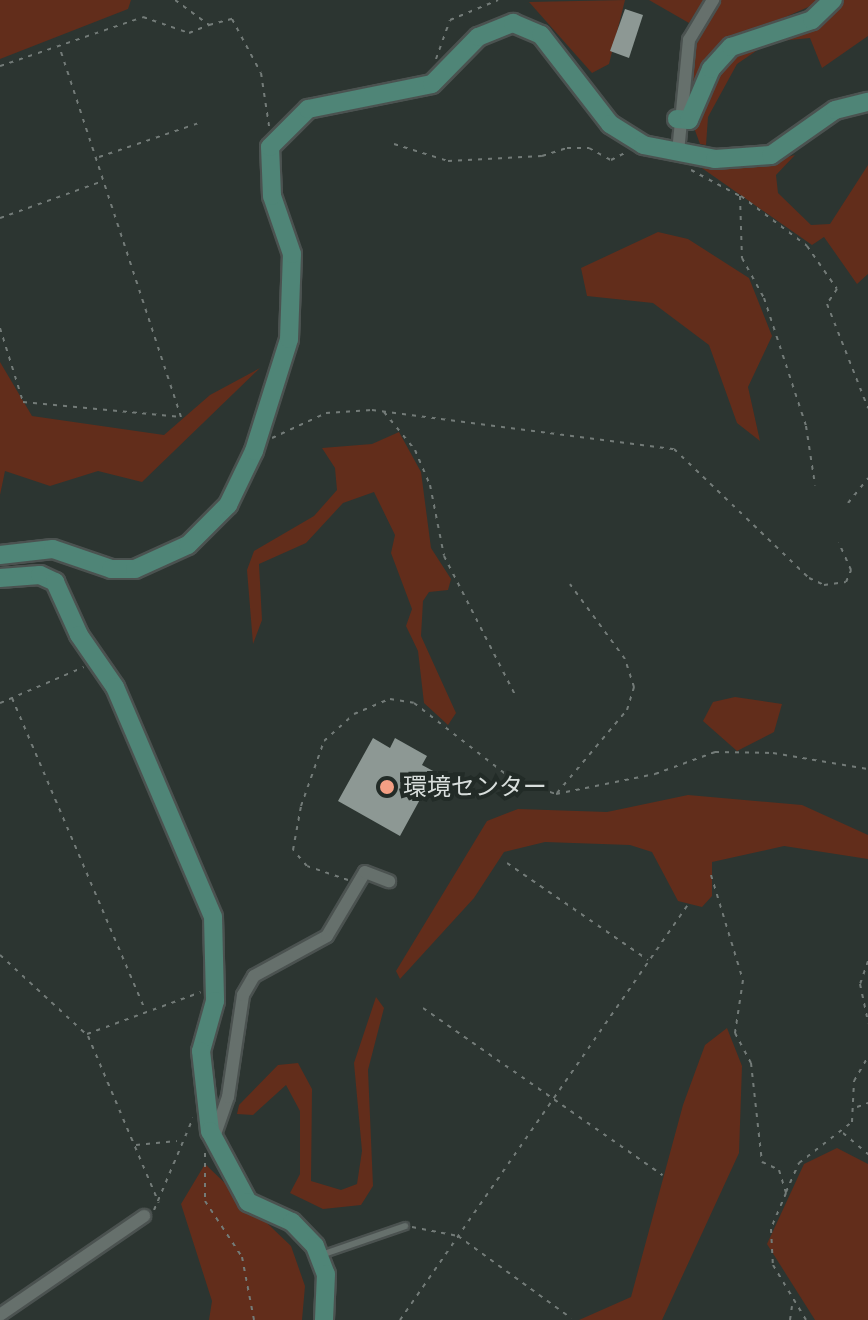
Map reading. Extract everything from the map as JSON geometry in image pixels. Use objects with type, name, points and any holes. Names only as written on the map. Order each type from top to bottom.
[{"type":"street","points":[[681,159],[677,119],[689,40],[713,0]]},
{"type":"street","points":[[677,119],[689,120],[711,69],[731,47],[812,20],[833,0]]},
{"type":"street","points":[[0,555],[53,549],[111,569],[159,561],[213,524],[254,451],[289,339],[294,291],[292,254],[269,173],[277,137],[308,109],[418,89],[443,77],[491,29],[526,26],[541,35],[610,124],[643,145],[681,159],[771,155],[835,110],[868,102]]},
{"type":"street","points":[[0,578],[40,575],[55,582],[96,662],[112,680],[213,917],[216,987],[201,1051],[209,1141],[248,1202],[292,1222],[321,1255],[324,1320]]},
{"type":"street","points":[[209,1141],[228,1097],[243,995],[270,966],[327,936],[365,872],[389,881]]},
{"type":"street","points":[[0,1315],[144,1216]]},
{"type":"lane","points":[[321,1255],[405,1226]]},
{"type":"path","points":[[175,0],[209,25]]},
{"type":"path","points":[[443,77],[437,43],[446,25],[498,0]]},
{"type":"path","points":[[0,66],[143,17],[189,33],[232,19],[261,73],[266,122],[277,137]]},
{"type":"path","points":[[0,328],[23,402],[181,417],[59,45]]},
{"type":"path","points":[[98,158],[202,122]]},
{"type":"path","points":[[394,144],[448,161],[542,156],[567,148],[589,148],[611,160],[643,145]]},
{"type":"path","points":[[681,159],[740,196],[807,246],[837,289],[827,304],[868,408]]},
{"type":"path","points":[[0,218],[103,181]]},
{"type":"path","points":[[740,196],[742,258],[764,298],[806,426],[815,485]]},
{"type":"path","points":[[383,411],[415,450],[430,485],[444,556],[515,695]]},
{"type":"path","points":[[254,451],[326,413],[383,411],[674,449],[727,494],[790,566],[824,585],[840,586],[851,576],[839,543]]},
{"type":"path","points":[[848,503],[868,478]]},
{"type":"path","points":[[556,794],[627,710],[634,687],[625,659],[570,584]]},
{"type":"path","points":[[0,703],[96,662]]},
{"type":"path","points":[[12,698],[144,1008]]},
{"type":"path","points":[[359,883],[307,866],[293,850],[324,741],[374,704],[414,703],[512,779],[556,794],[667,771],[715,752],[773,753],[868,769]]},
{"type":"path","points":[[507,863],[649,961]]},
{"type":"path","points":[[711,875],[743,980],[735,1033],[751,1063],[762,1162],[779,1170],[786,1193]]},
{"type":"path","points":[[400,1320],[687,906]]},
{"type":"path","points":[[0,955],[86,1034],[159,1203],[179,1140],[206,1096]]},
{"type":"path","points":[[868,961],[860,984],[868,1023]]},
{"type":"path","points":[[86,1034],[144,1008],[216,987]]},
{"type":"path","points":[[423,1008],[662,1175]]},
{"type":"path","points":[[806,1320],[792,1306],[770,1244],[799,1163],[842,1132],[856,1107],[854,1081],[868,1057]]},
{"type":"path","points":[[856,1107],[868,1103]]},
{"type":"path","points":[[842,1132],[868,1154]]},
{"type":"path","points":[[134,1145],[179,1140]]},
{"type":"path","points":[[209,1141],[205,1201],[242,1257],[254,1320]]},
{"type":"path","points":[[405,1226],[458,1236],[571,1318]]},
{"type":"path","points":[[790,1320],[792,1306]]},
{"type":"shaded area","points":[[0,0],[131,0],[128,9],[0,59]]},
{"type":"shaded area","points":[[625,0],[609,64],[592,73],[529,2]]},
{"type":"shaded area","points":[[649,0],[705,0],[689,23]]},
{"type":"shaded area","points":[[720,0],[868,0],[868,36],[822,68],[810,38],[769,42],[737,64],[708,117],[706,145],[700,144],[693,125],[725,59],[792,31],[822,1],[721,45],[687,107],[694,49]]},
{"type":"shaded area","points":[[795,155],[776,175],[778,193],[811,225],[830,224],[868,165],[868,274],[857,284],[824,237],[812,245],[699,166],[753,166]]},
{"type":"shaded area","points":[[658,232],[688,239],[749,278],[772,336],[748,387],[760,441],[737,423],[709,345],[653,303],[587,296],[581,268]]},
{"type":"shaded area","points":[[0,362],[32,416],[164,435],[210,395],[260,368],[142,482],[98,471],[50,486],[5,471],[0,495]]},
{"type":"shaded area","points":[[399,432],[421,472],[431,548],[451,579],[448,590],[429,592],[423,601],[421,636],[456,713],[448,725],[424,703],[418,651],[406,626],[412,609],[391,553],[395,535],[374,492],[343,503],[306,543],[259,564],[262,620],[253,644],[247,570],[254,551],[314,516],[337,490],[335,468],[322,448],[372,444]]},
{"type":"shaded area","points":[[735,697],[782,704],[774,732],[737,751],[703,721],[713,702]]},
{"type":"shaded area","points":[[688,795],[802,805],[868,835],[868,859],[784,846],[712,862],[712,896],[702,907],[678,901],[652,852],[630,845],[545,842],[504,852],[474,898],[400,979],[396,971],[487,821],[518,809],[607,812]]},
{"type":"shaded area","points":[[376,997],[384,1008],[368,1070],[373,1186],[361,1205],[323,1209],[290,1193],[300,1174],[300,1111],[286,1085],[253,1115],[237,1114],[239,1105],[278,1065],[298,1063],[312,1089],[311,1181],[341,1190],[357,1184],[362,1151],[354,1063]]},
{"type":"shaded area","points":[[727,1028],[742,1066],[739,1153],[662,1320],[579,1320],[631,1297],[683,1105],[705,1045]]},
{"type":"shaded area","points":[[837,1148],[868,1164],[868,1320],[815,1320],[767,1244],[804,1164]]},
{"type":"shaded area","points":[[205,1164],[291,1246],[305,1286],[302,1320],[209,1320],[212,1301],[181,1204]]},
{"type":"building","points":[[625,9],[643,15],[629,58],[610,51]]},
{"type":"building","name":"環境センター","points":[[373,738],[390,748],[395,738],[427,756],[422,765],[435,772],[400,836],[338,801]]},
{"type":"place","name":"環境センター","points":[[387,787]]}]
